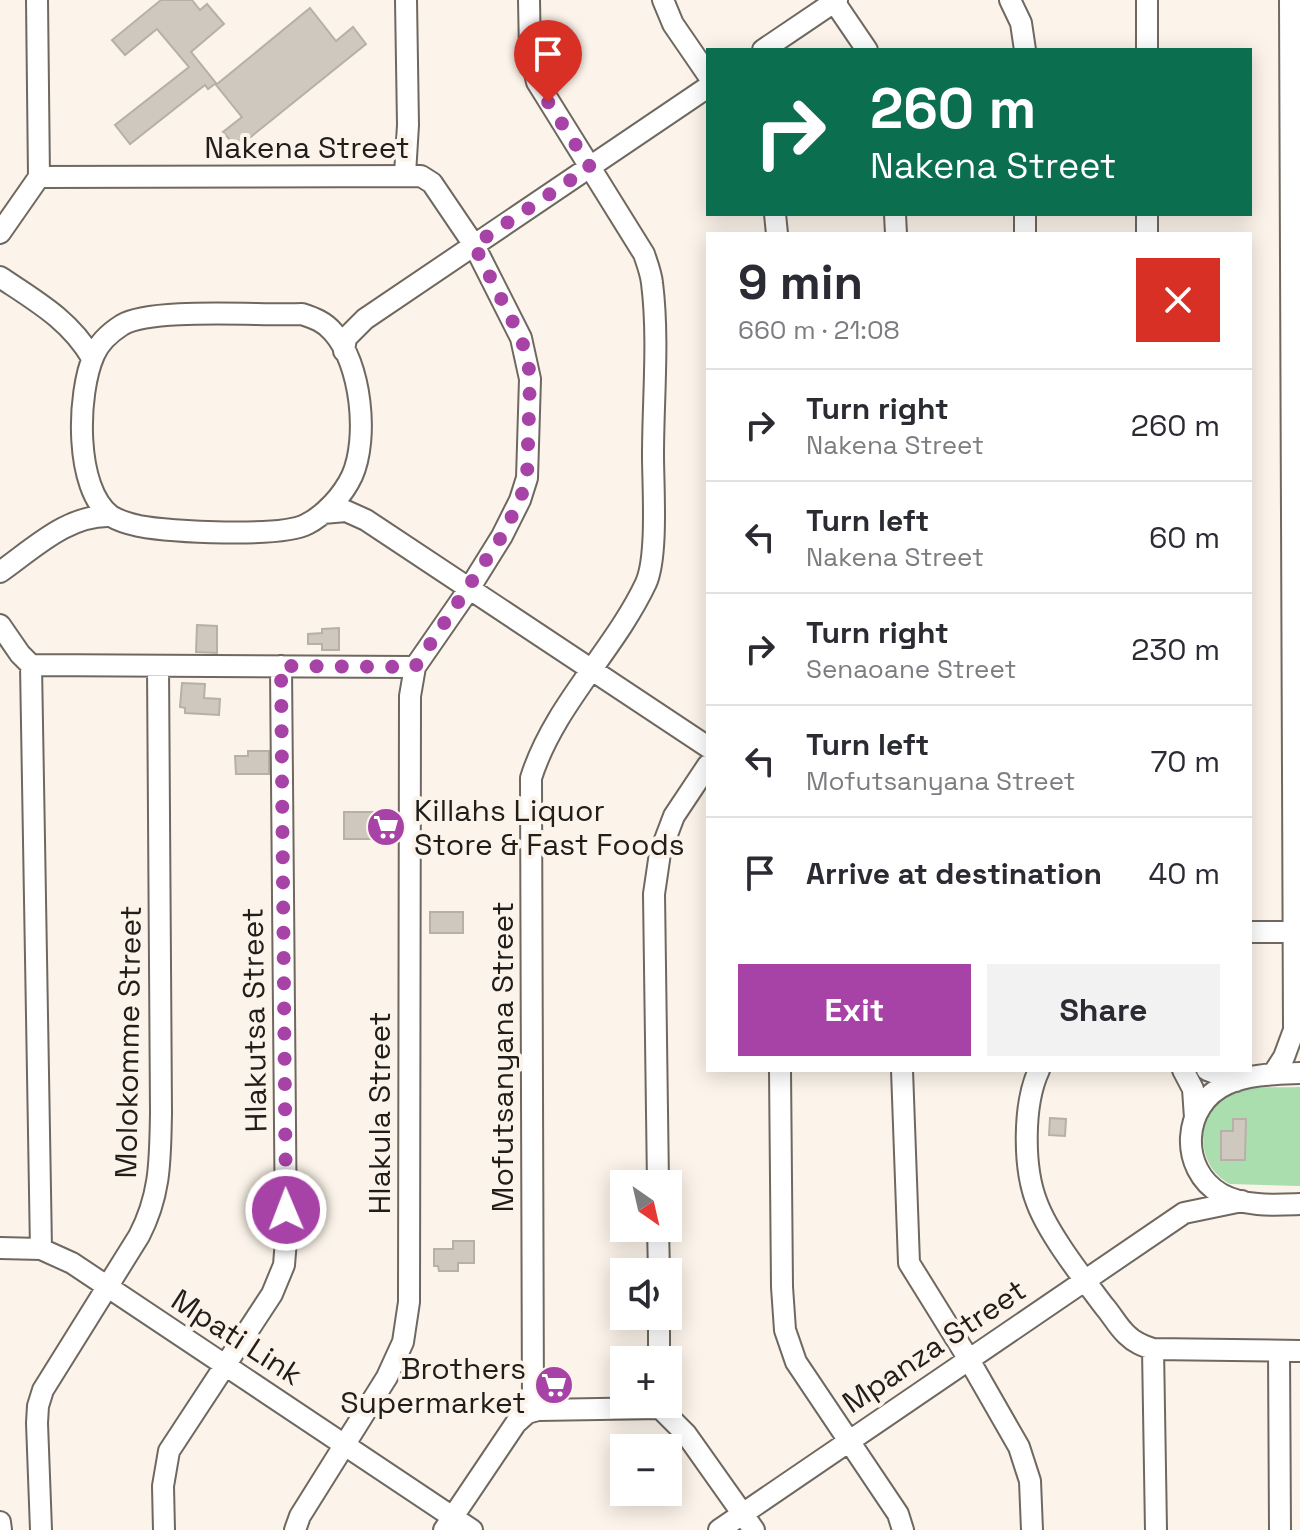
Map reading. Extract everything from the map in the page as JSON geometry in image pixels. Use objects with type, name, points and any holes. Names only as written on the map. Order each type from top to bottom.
[{"type":"street","points":[[0,233],[39,177],[37,0]]},
{"type":"street","points":[[405,174],[408,125],[406,0]]},
{"type":"street","name":"Mofutsanyana Street","points":[[529,0],[530,53],[537,82],[644,254],[652,286],[654,325],[653,503],[648,578],[634,607],[553,728],[531,778],[533,1410]]},
{"type":"street","points":[[663,0],[673,24],[706,72]]},
{"type":"street","points":[[1010,0],[1021,23],[1025,48]]},
{"type":"street","points":[[1147,0],[1147,48]]},
{"type":"street","points":[[1273,1074],[1297,1036],[1290,0]]},
{"type":"street","points":[[766,48],[835,1],[866,48]]},
{"type":"street","points":[[344,351],[346,338],[365,319],[706,88]]},
{"type":"street","name":"Nakena Street","points":[[39,177],[405,174],[421,176],[432,183],[474,245],[521,338],[530,379],[527,478],[502,536],[415,667]]},
{"type":"street","points":[[0,277],[60,317],[81,339],[92,358]]},
{"type":"street","points":[[0,572],[70,523],[90,517],[111,516],[153,529],[257,531],[301,527],[323,513],[344,490],[357,463],[360,422],[355,379],[336,336],[325,325],[302,314],[159,316],[125,323],[111,334],[92,358],[82,416],[91,490],[111,516]]},
{"type":"street","points":[[60,317],[111,334]]},
{"type":"street","points":[[325,325],[350,325],[365,319]]},
{"type":"street","points":[[352,477],[366,520]]},
{"type":"street","points":[[70,523],[91,490]]},
{"type":"street","points":[[323,513],[346,511],[366,520],[706,746]]},
{"type":"street","points":[[0,625],[31,665],[41,1249]]},
{"type":"street","points":[[31,665],[415,667]]},
{"type":"street","name":"Molokomme Street","points":[[41,1530],[38,1406],[43,1390],[139,1236],[151,1212],[159,1180],[158,666]]},
{"type":"street","name":"Hlakutsa Street","points":[[164,1530],[163,1486],[169,1451],[272,1294],[284,1265],[281,666]]},
{"type":"street","name":"Hlakula Street","points":[[295,1530],[300,1516],[387,1377],[403,1342],[409,1302],[408,717],[415,667]]},
{"type":"street","points":[[658,1170],[654,894],[660,853],[674,816],[706,768]]},
{"type":"street","points":[[1252,932],[1297,932]]},
{"type":"street","points":[[780,1072],[785,1330],[796,1362],[898,1514],[903,1530]]},
{"type":"street","points":[[902,1072],[909,1263],[1008,1425],[1027,1466],[1032,1530]]},
{"type":"street","points":[[1038,1072],[1030,1095],[1030,1172],[1037,1204],[1085,1280],[1126,1335],[1139,1345],[1153,1349],[1290,1351],[1280,1530]]},
{"type":"street","points":[[1184,1072],[1193,1089],[1195,1118]]},
{"type":"street","points":[[1212,1072],[1236,1081]]},
{"type":"street","points":[[1184,1213],[1192,1196],[1194,1163],[1190,1135],[1205,1100],[1236,1081],[1300,1073]]},
{"type":"street","points":[[1194,1163],[1208,1184],[1218,1192],[1242,1201],[1270,1205],[1300,1204]]},
{"type":"street","name":"Mpanza Street","points":[[719,1530],[749,1522],[850,1440],[1184,1213],[1242,1201]]},
{"type":"street","name":"Mpati Link","points":[[0,1248],[41,1249],[72,1263],[345,1444],[448,1524],[472,1530]]},
{"type":"street","points":[[1153,1349],[1156,1530]]},
{"type":"street","points":[[448,1524],[506,1435],[522,1416],[533,1410],[610,1408]]},
{"type":"street","points":[[671,1418],[749,1522]]},
{"type":"street","points":[[0,1522],[1,1530]]},
{"type":"green space","points":[[1300,1087],[1300,1186],[1230,1184],[1218,1175],[1209,1164],[1203,1137],[1210,1111],[1219,1101],[1231,1093],[1246,1089]]},
{"type":"building","points":[[161,0],[192,0],[200,10],[207,4],[224,24],[191,52],[216,83],[208,89],[205,85],[130,144],[115,125],[189,67],[157,29],[125,55],[112,40]]},
{"type":"building","points":[[310,8],[336,41],[353,27],[366,44],[237,148],[223,132],[242,117],[216,85]]},
{"type":"building","points":[[197,625],[217,626],[217,653],[196,652]]},
{"type":"building","points":[[339,628],[339,650],[322,650],[322,644],[308,644],[308,634]]},
{"type":"building","points":[[182,683],[205,684],[204,698],[220,699],[219,715],[185,713],[185,708],[180,707]]},
{"type":"building","points":[[248,751],[269,751],[269,774],[236,774],[235,756],[248,756]]},
{"type":"building","points":[[344,812],[391,812],[391,839],[344,839]]},
{"type":"building","points":[[430,912],[463,912],[463,933],[430,933]]},
{"type":"building","points":[[1050,1118],[1066,1119],[1065,1136],[1049,1135]]},
{"type":"building","points":[[1233,1119],[1246,1119],[1245,1160],[1221,1160],[1221,1131],[1233,1131]]},
{"type":"building","points":[[453,1241],[474,1241],[474,1263],[458,1263],[458,1271],[439,1271],[438,1266],[434,1266],[434,1249],[453,1249]]},
{"type":"building","name":"Brothers Supermarket","points":[[546,1372],[565,1372],[566,1397],[546,1397]]},
{"type":"place","name":"Killahs Liquor Store & Fast Foods","points":[[386,827]]},
{"type":"place","name":"Brothers Supermarket","points":[[554,1385]]},
{"type":"route","points":[[286,1210],[281,666],[415,667],[469,589],[520,500],[527,478],[528,361],[521,338],[474,245],[590,167],[548,102]]}]
